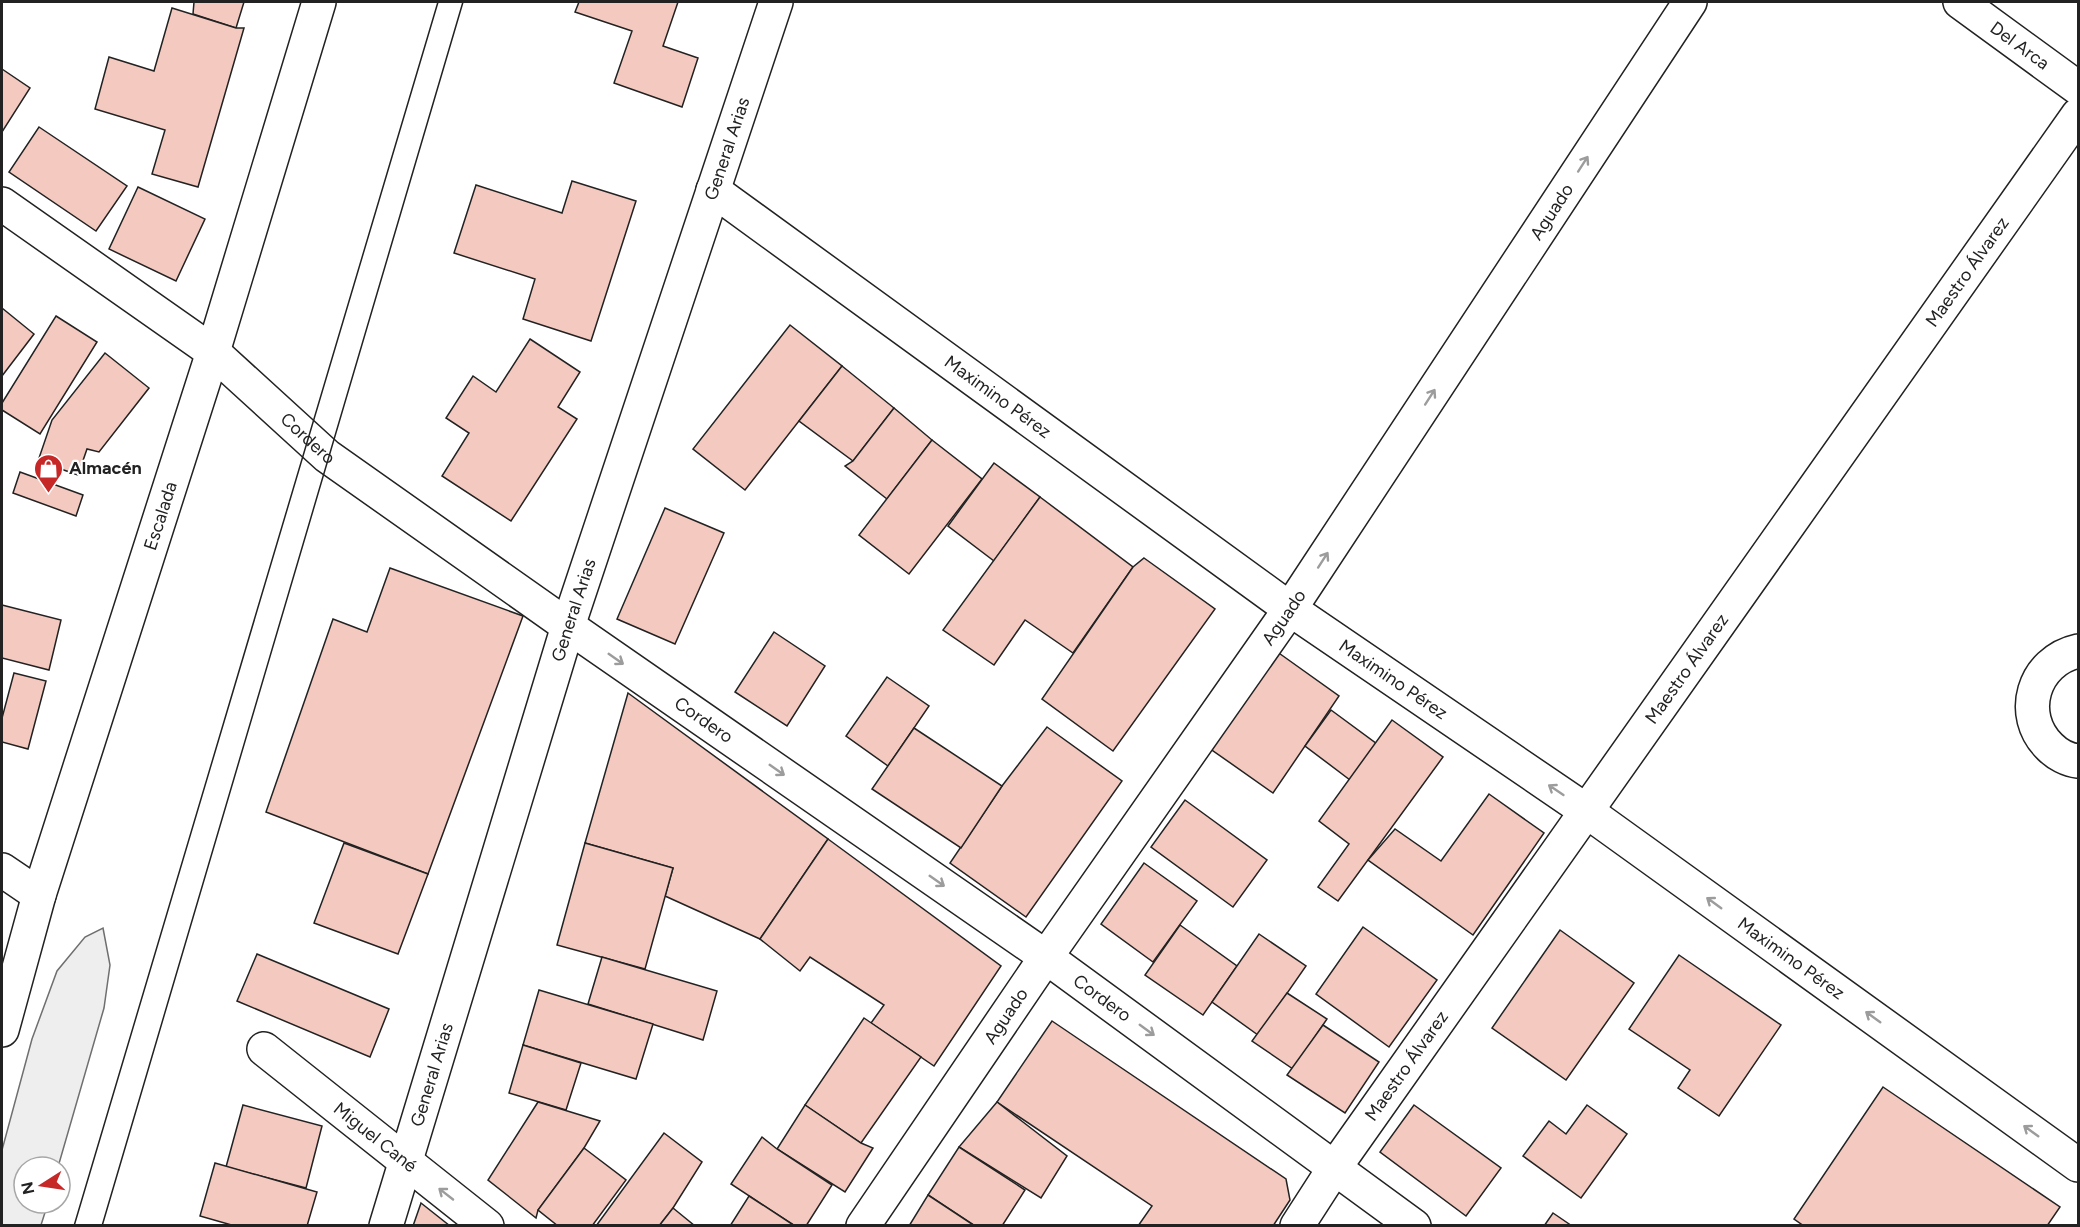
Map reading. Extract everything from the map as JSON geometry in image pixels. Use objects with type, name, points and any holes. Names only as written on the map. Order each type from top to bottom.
[{"type":"street","name":"Escalada","points":[[2,1030],[39,895],[213,352],[319,2]]},
{"type":"street","name":"General Arias","points":[[386,1226],[568,626],[776,2]]},
{"type":"street","name":"Aguado","points":[[863,1226],[1046,957],[1290,609],[1690,2]]},
{"type":"street","name":"Del Arca","points":[[1960,2],[2079,88]]},
{"type":"street","name":"Maestro Álvarez","points":[[1297,1226],[1335,1167],[1586,810],[2079,115]]},
{"type":"street","name":"Maximino Pérez","points":[[713,190],[1290,609],[1586,810],[2079,1165]]},
{"type":"street","name":"Cordero","points":[[2,204],[213,352],[327,456],[1046,957],[1414,1226]]},
{"type":"street","points":[[2079,651],[2059,658],[2045,669],[2035,685],[2031,704],[2034,722],[2042,739],[2056,753],[2073,761],[2079,761]]},
{"type":"street","points":[[2,870],[39,895]]},
{"type":"street","name":"Miguel Cané","points":[[264,1049],[487,1226]]},
{"type":"shaded area","points":[[103,928],[110,965],[104,1008],[61,1155],[12,1155],[12,1215],[44,1215],[41,1225],[2,1225],[2,1150],[32,1039],[57,971],[85,937]]},
{"type":"building","points":[[194,2],[244,2],[236,28],[193,14]]},
{"type":"building","points":[[579,2],[678,2],[663,46],[698,58],[682,107],[614,83],[632,31],[575,12]]},
{"type":"building","points":[[172,8],[236,28],[244,28],[198,187],[152,174],[165,130],[95,109],[109,57],[154,71]]},
{"type":"building","points":[[2,69],[30,88],[2,132]]},
{"type":"building","points":[[39,127],[127,186],[96,231],[9,172]]},
{"type":"building","points":[[572,181],[636,201],[591,341],[523,319],[535,279],[454,253],[476,185],[562,213]]},
{"type":"building","points":[[138,187],[205,219],[176,281],[109,249]]},
{"type":"building","points":[[2,308],[34,334],[2,376]]},
{"type":"building","points":[[56,316],[97,342],[40,434],[2,410],[2,403]]},
{"type":"building","points":[[790,325],[842,366],[745,490],[693,449]]},
{"type":"building","points":[[530,339],[580,372],[558,407],[577,419],[511,521],[442,476],[469,433],[446,418],[473,376],[496,392]]},
{"type":"building","points":[[105,353],[149,388],[99,452],[87,449],[78,475],[38,461],[52,420]]},
{"type":"building","points":[[842,366],[894,408],[853,461],[799,421]]},
{"type":"building","points":[[894,408],[932,440],[887,499],[845,466],[853,461]]},
{"type":"building","points":[[932,440],[982,479],[909,574],[859,535]]},
{"type":"building","points":[[994,463],[1040,497],[994,561],[948,526]]},
{"type":"building","name":"Almacén","points":[[20,472],[83,495],[76,516],[13,493]]},
{"type":"building","points":[[1040,497],[1133,567],[1073,653],[1025,620],[994,665],[943,630]]},
{"type":"building","points":[[665,508],[724,533],[675,644],[617,619]]},
{"type":"building","points":[[1144,558],[1215,609],[1113,751],[1042,699],[1133,567]]},
{"type":"building","points":[[390,568],[523,616],[428,874],[266,812],[333,619],[367,632]]},
{"type":"building","points":[[2,605],[61,620],[49,670],[2,658]]},
{"type":"building","points":[[774,632],[825,666],[787,726],[735,692]]},
{"type":"building","points":[[1276,651],[1339,696],[1273,793],[1209,748]]},
{"type":"building","points":[[14,673],[46,681],[28,749],[2,742],[2,718]]},
{"type":"building","points":[[887,677],[929,706],[888,766],[846,736]]},
{"type":"building","points":[[628,693],[828,839],[760,939],[665,896],[673,868],[585,843]]},
{"type":"building","points":[[1331,710],[1377,744],[1350,780],[1305,746]]},
{"type":"building","points":[[1392,720],[1443,757],[1338,901],[1318,887],[1349,844],[1319,821]]},
{"type":"building","points":[[1047,727],[1122,781],[1026,917],[950,863],[1002,786]]},
{"type":"building","points":[[914,728],[1002,786],[961,848],[872,789]]},
{"type":"building","points":[[1489,794],[1544,833],[1473,935],[1368,860],[1395,829],[1441,861]]},
{"type":"building","points":[[1185,800],[1267,860],[1233,907],[1151,847]]},
{"type":"building","points":[[828,839],[1001,966],[934,1066],[871,1023],[884,1005],[810,957],[800,971],[760,939]]},
{"type":"building","points":[[344,843],[428,874],[398,954],[314,923]]},
{"type":"building","points":[[585,843],[673,868],[645,969],[557,945]]},
{"type":"building","points":[[1144,863],[1197,901],[1153,962],[1101,924]]},
{"type":"building","points":[[1180,925],[1237,966],[1203,1015],[1145,975]]},
{"type":"building","points":[[1363,927],[1437,980],[1389,1047],[1316,994]]},
{"type":"building","points":[[1560,930],[1634,983],[1566,1080],[1492,1028]]},
{"type":"building","points":[[1259,934],[1306,966],[1258,1035],[1212,1002]]},
{"type":"building","points":[[257,954],[389,1009],[370,1057],[237,1001]]},
{"type":"building","points":[[1679,955],[1781,1025],[1719,1116],[1678,1088],[1690,1070],[1629,1029]]},
{"type":"building","points":[[602,957],[717,991],[703,1040],[588,1004]]},
{"type":"building","points":[[539,990],[653,1024],[636,1079],[523,1045]]},
{"type":"building","points":[[1287,993],[1327,1019],[1293,1069],[1252,1041]]},
{"type":"building","points":[[864,1018],[921,1057],[861,1143],[805,1105]]},
{"type":"building","points":[[1052,1021],[1286,1179],[1290,1200],[1273,1226],[1138,1226],[1152,1206],[997,1102]]},
{"type":"building","points":[[1323,1025],[1379,1062],[1345,1113],[1287,1075]]},
{"type":"building","points":[[523,1045],[581,1063],[566,1110],[509,1093]]},
{"type":"building","points":[[1883,1087],[2060,1207],[2047,1226],[1804,1226],[1794,1219]]},
{"type":"building","points":[[538,1102],[600,1121],[584,1148],[538,1210],[536,1218],[488,1180]]},
{"type":"building","points":[[997,1102],[1067,1156],[1041,1198],[959,1147]]},
{"type":"building","points":[[243,1105],[322,1126],[306,1188],[226,1167]]},
{"type":"building","points":[[805,1105],[861,1143],[873,1148],[845,1192],[777,1149]]},
{"type":"building","points":[[1414,1105],[1501,1168],[1466,1216],[1380,1152]]},
{"type":"building","points":[[1587,1105],[1627,1134],[1581,1198],[1523,1156],[1549,1121],[1566,1134]]},
{"type":"building","points":[[664,1133],[702,1162],[673,1208],[659,1226],[596,1226]]},
{"type":"building","points":[[762,1137],[832,1185],[806,1226],[795,1226],[731,1184]]},
{"type":"building","points":[[959,1147],[1025,1190],[1002,1226],[975,1226],[928,1195]]},
{"type":"building","points":[[584,1148],[626,1180],[592,1226],[558,1226],[538,1210]]},
{"type":"building","points":[[215,1163],[317,1192],[307,1226],[235,1226],[200,1216]]},
{"type":"building","points":[[928,1195],[975,1226],[909,1226]]},
{"type":"building","points":[[749,1196],[795,1226],[730,1226]]},
{"type":"building","points":[[421,1203],[450,1226],[413,1226]]},
{"type":"building","points":[[673,1208],[695,1226],[659,1226]]},
{"type":"building","points":[[1553,1213],[1572,1226],[1544,1226]]},
{"type":"tram line","points":[[74,1226],[438,2]]},
{"type":"tram line","points":[[102,1226],[463,2]]},
{"type":"place","name":"Almacén","points":[[48,494]]}]
